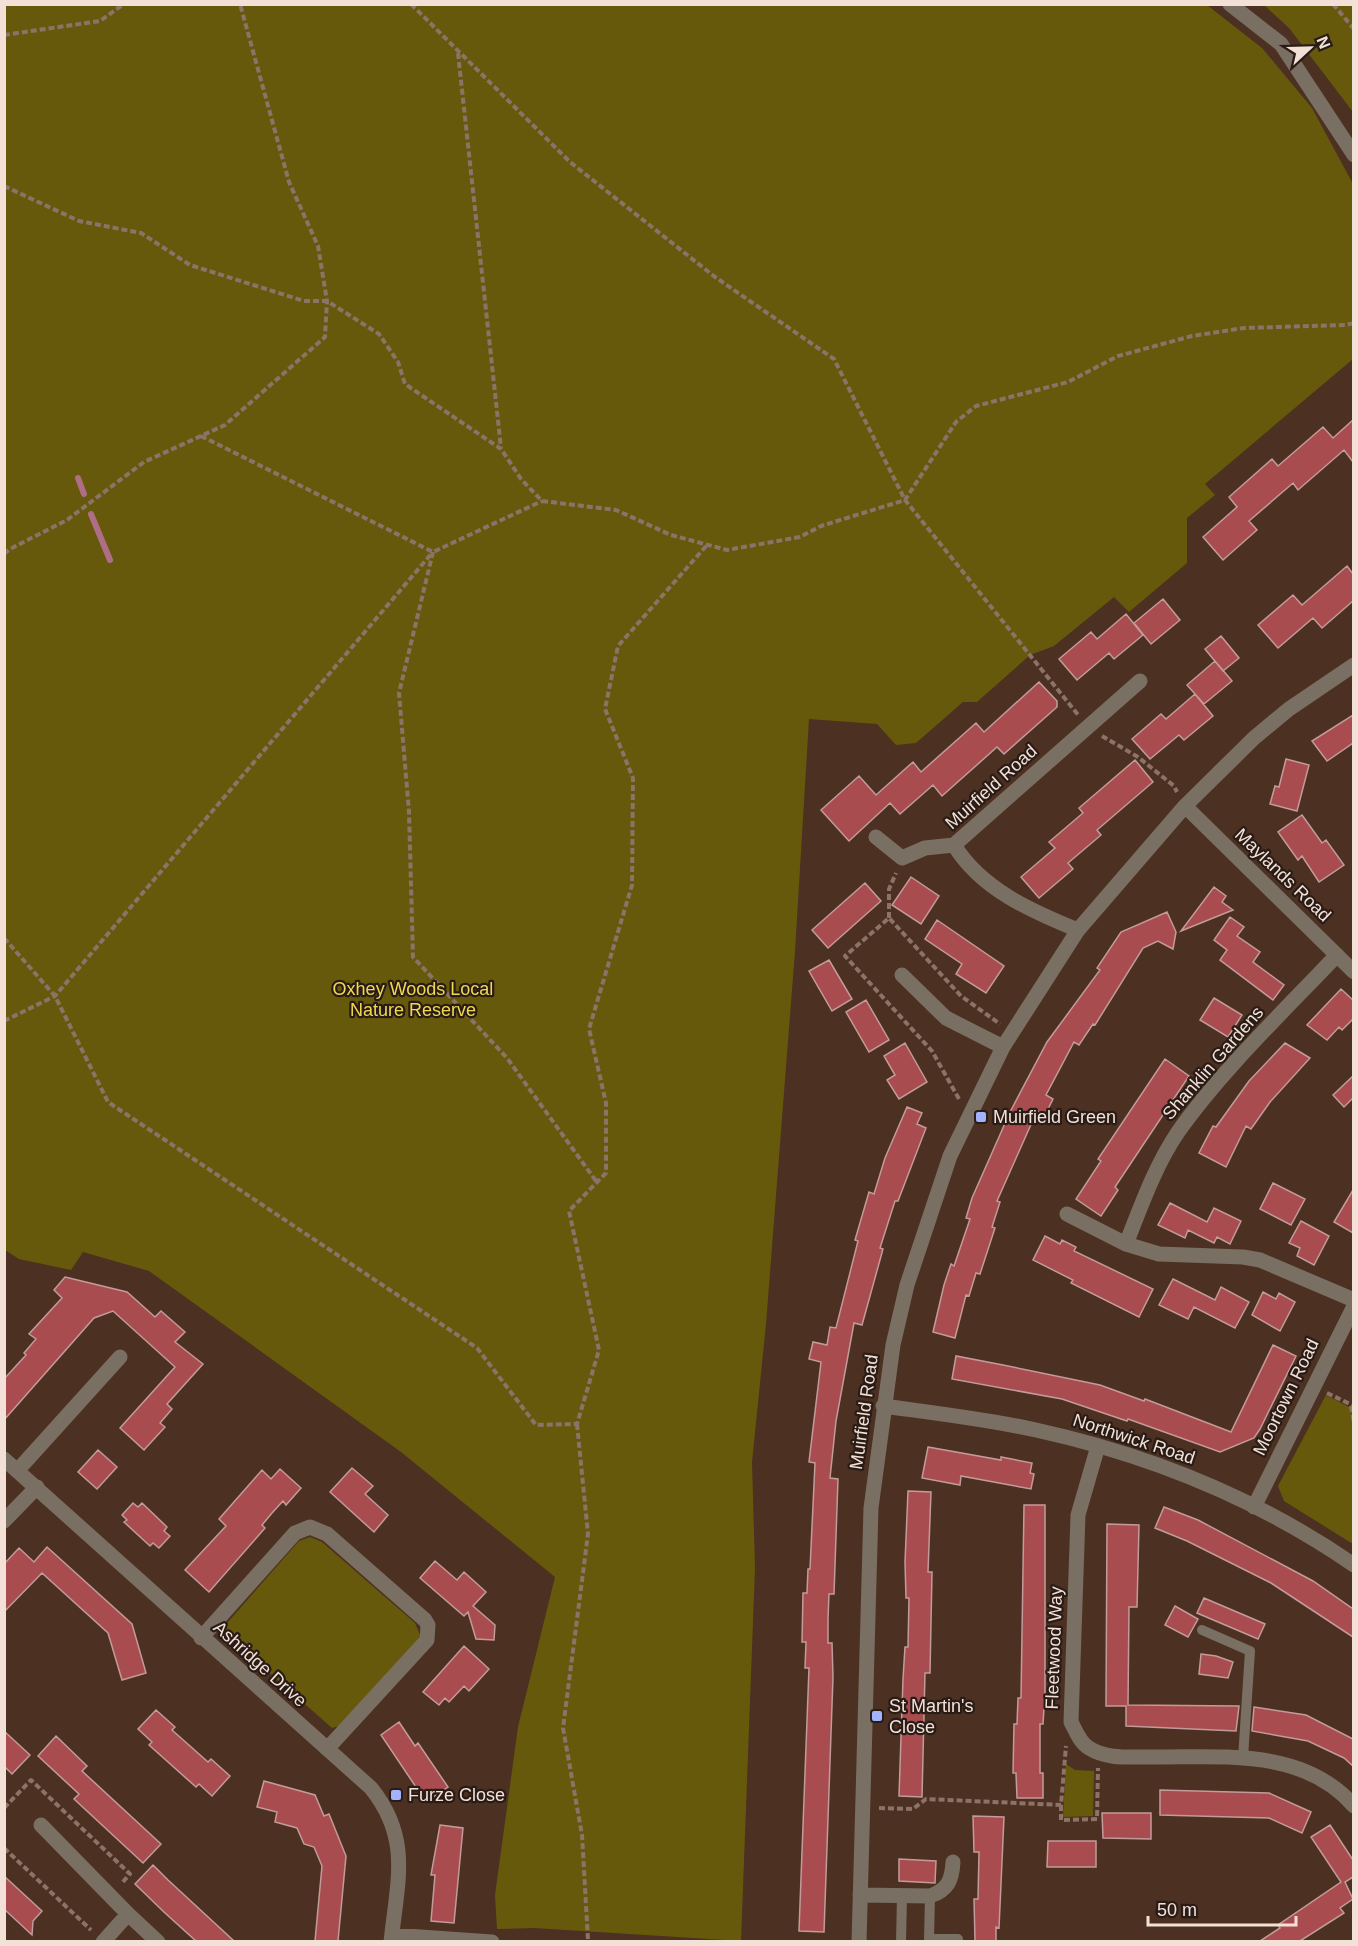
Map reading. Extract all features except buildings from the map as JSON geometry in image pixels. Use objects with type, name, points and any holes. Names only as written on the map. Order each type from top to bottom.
[{"type":"street","points":[[1230,4],[1281,44],[1353,155]]},
{"type":"street","name":"Muirfield Road","points":[[859,1941],[871,1508],[893,1345],[907,1285],[950,1156],[1003,1047],[1078,930],[1185,806],[1254,738],[1289,709],[1353,664]]},
{"type":"street","name":"Muirfield Road","points":[[1078,930],[1014,901],[964,861],[954,845],[1140,681]]},
{"type":"street","name":"Maylands Road","points":[[1185,806],[1353,972]]},
{"type":"street","points":[[876,837],[902,858],[925,848],[954,845]]},
{"type":"street","name":"Shanklin Gardens","points":[[1126,1244],[1149,1186],[1177,1133],[1209,1094],[1337,955]]},
{"type":"street","points":[[902,975],[946,1018],[1003,1047]]},
{"type":"street","points":[[1067,1214],[1126,1244],[1159,1254],[1243,1257],[1260,1260],[1353,1300]]},
{"type":"street","name":"Moortown Road","points":[[1254,1507],[1353,1306]]},
{"type":"street","points":[[17,1471],[120,1357]]},
{"type":"street","name":"Northwick Road","points":[[883,1406],[1036,1430],[1098,1446],[1180,1472],[1321,1542],[1353,1565]]},
{"type":"street","name":"Fleetwood Way","points":[[1098,1446],[1078,1515],[1071,1722],[1087,1747],[1098,1752]]},
{"type":"street","name":"Ashridge Drive","points":[[4,1460],[37,1487],[201,1638],[371,1788],[386,1809],[396,1832],[400,1867],[392,1938]]},
{"type":"street","points":[[4,1521],[37,1487]]},
{"type":"street","points":[[201,1638],[295,1533],[310,1527],[327,1534],[425,1620],[428,1625],[428,1640],[327,1749]]},
{"type":"street","points":[[1098,1752],[1116,1757],[1270,1760],[1295,1767],[1334,1787],[1353,1806]]},
{"type":"street","points":[[41,1825],[128,1914],[158,1941]]},
{"type":"street","points":[[860,1895],[930,1896],[940,1893],[951,1881],[953,1862]]},
{"type":"street","points":[[98,1937],[128,1914]]},
{"type":"street","points":[[392,1938],[492,1941]]},
{"type":"lane","points":[[1202,1630],[1250,1651],[1243,1758]]},
{"type":"lane","points":[[901,1941],[902,1896]]},
{"type":"lane","points":[[930,1896],[929,1939],[958,1940]]},
{"type":"path","points":[[4,35],[100,21],[124,4]]},
{"type":"path","points":[[4,554],[9,549],[67,520],[144,462],[225,425],[325,337],[327,301],[318,246],[289,182],[240,4]]},
{"type":"path","points":[[411,4],[570,162],[715,277],[834,359],[905,500],[1087,727],[1147,764],[1174,786],[1185,806]]},
{"type":"path","points":[[1334,4],[1353,29]]},
{"type":"path","points":[[458,52],[501,449]]},
{"type":"path","points":[[4,186],[80,221],[141,233],[190,265],[304,301],[327,301],[379,334],[398,362],[405,384],[501,449],[521,479],[542,501]]},
{"type":"path","points":[[4,1021],[55,996],[433,552],[542,501],[616,510],[671,535],[728,550],[800,537],[821,526],[905,500],[956,422],[976,406],[1068,382],[1118,356],[1192,336],[1244,328],[1346,326],[1353,323]]},
{"type":"path","points":[[201,436],[433,552]]},
{"type":"path","points":[[588,1940],[582,1834],[563,1728],[588,1534],[578,1424],[599,1350],[569,1211],[606,1173],[606,1103],[589,1029],[632,885],[633,778],[605,709],[618,646],[707,545]]},
{"type":"path","points":[[433,552],[399,693],[409,812],[414,957],[507,1058],[596,1181]]},
{"type":"path","points":[[889,918],[889,890],[902,858]]},
{"type":"path","points":[[4,938],[55,996],[108,1102],[477,1348],[536,1425],[578,1424]]},
{"type":"path","points":[[1313,1386],[1352,1406],[1353,1423]]},
{"type":"path","points":[[1353,1460],[1353,1476]]},
{"type":"path","points":[[1071,1722],[1064,1755],[1061,1820],[1097,1819],[1098,1752]]},
{"type":"path","points":[[4,1808],[32,1780],[130,1874],[110,1895]]},
{"type":"path","points":[[863,1808],[913,1809],[926,1799],[1061,1805]]},
{"type":"path","points":[[4,1848],[98,1937]]},
{"type":"path","points":[[568,1941],[613,1941]]},
{"type":"green space","name":"Oxhey Woods Local Nature Reserve","points":[[4,5],[1207,5],[1262,48],[1312,108],[1353,184],[1353,359],[1205,484],[1215,495],[1187,518],[1187,563],[1129,612],[1114,597],[1054,646],[1030,655],[977,702],[963,702],[916,743],[896,745],[877,724],[809,719],[795,951],[766,1324],[752,1462],[755,1568],[741,1941],[534,1928],[497,1929],[495,1895],[518,1727],[555,1577],[401,1452],[149,1271],[83,1252],[71,1270],[19,1259],[5,1250]]},
{"type":"green space","points":[[1264,5],[1353,5],[1353,112],[1289,28]]},
{"type":"green space","points":[[1326,1395],[1353,1409],[1353,1544],[1284,1501],[1278,1486]]},
{"type":"green space","points":[[310,1537],[322,1542],[415,1623],[420,1635],[419,1641],[339,1726],[332,1728],[221,1630],[299,1541]]},
{"type":"green space","points":[[1066,1764],[1075,1770],[1094,1771],[1093,1816],[1063,1817]]},
{"type":"waterway","points":[[78,478],[84,494]]},
{"type":"waterway","points":[[91,514],[110,560]]},
{"type":"place","name":"Muirfield Green","points":[[981,1117]]},
{"type":"place","name":"St Martin's Close","points":[[877,1716]]},
{"type":"place","name":"Furze Close","points":[[396,1795]]}]
